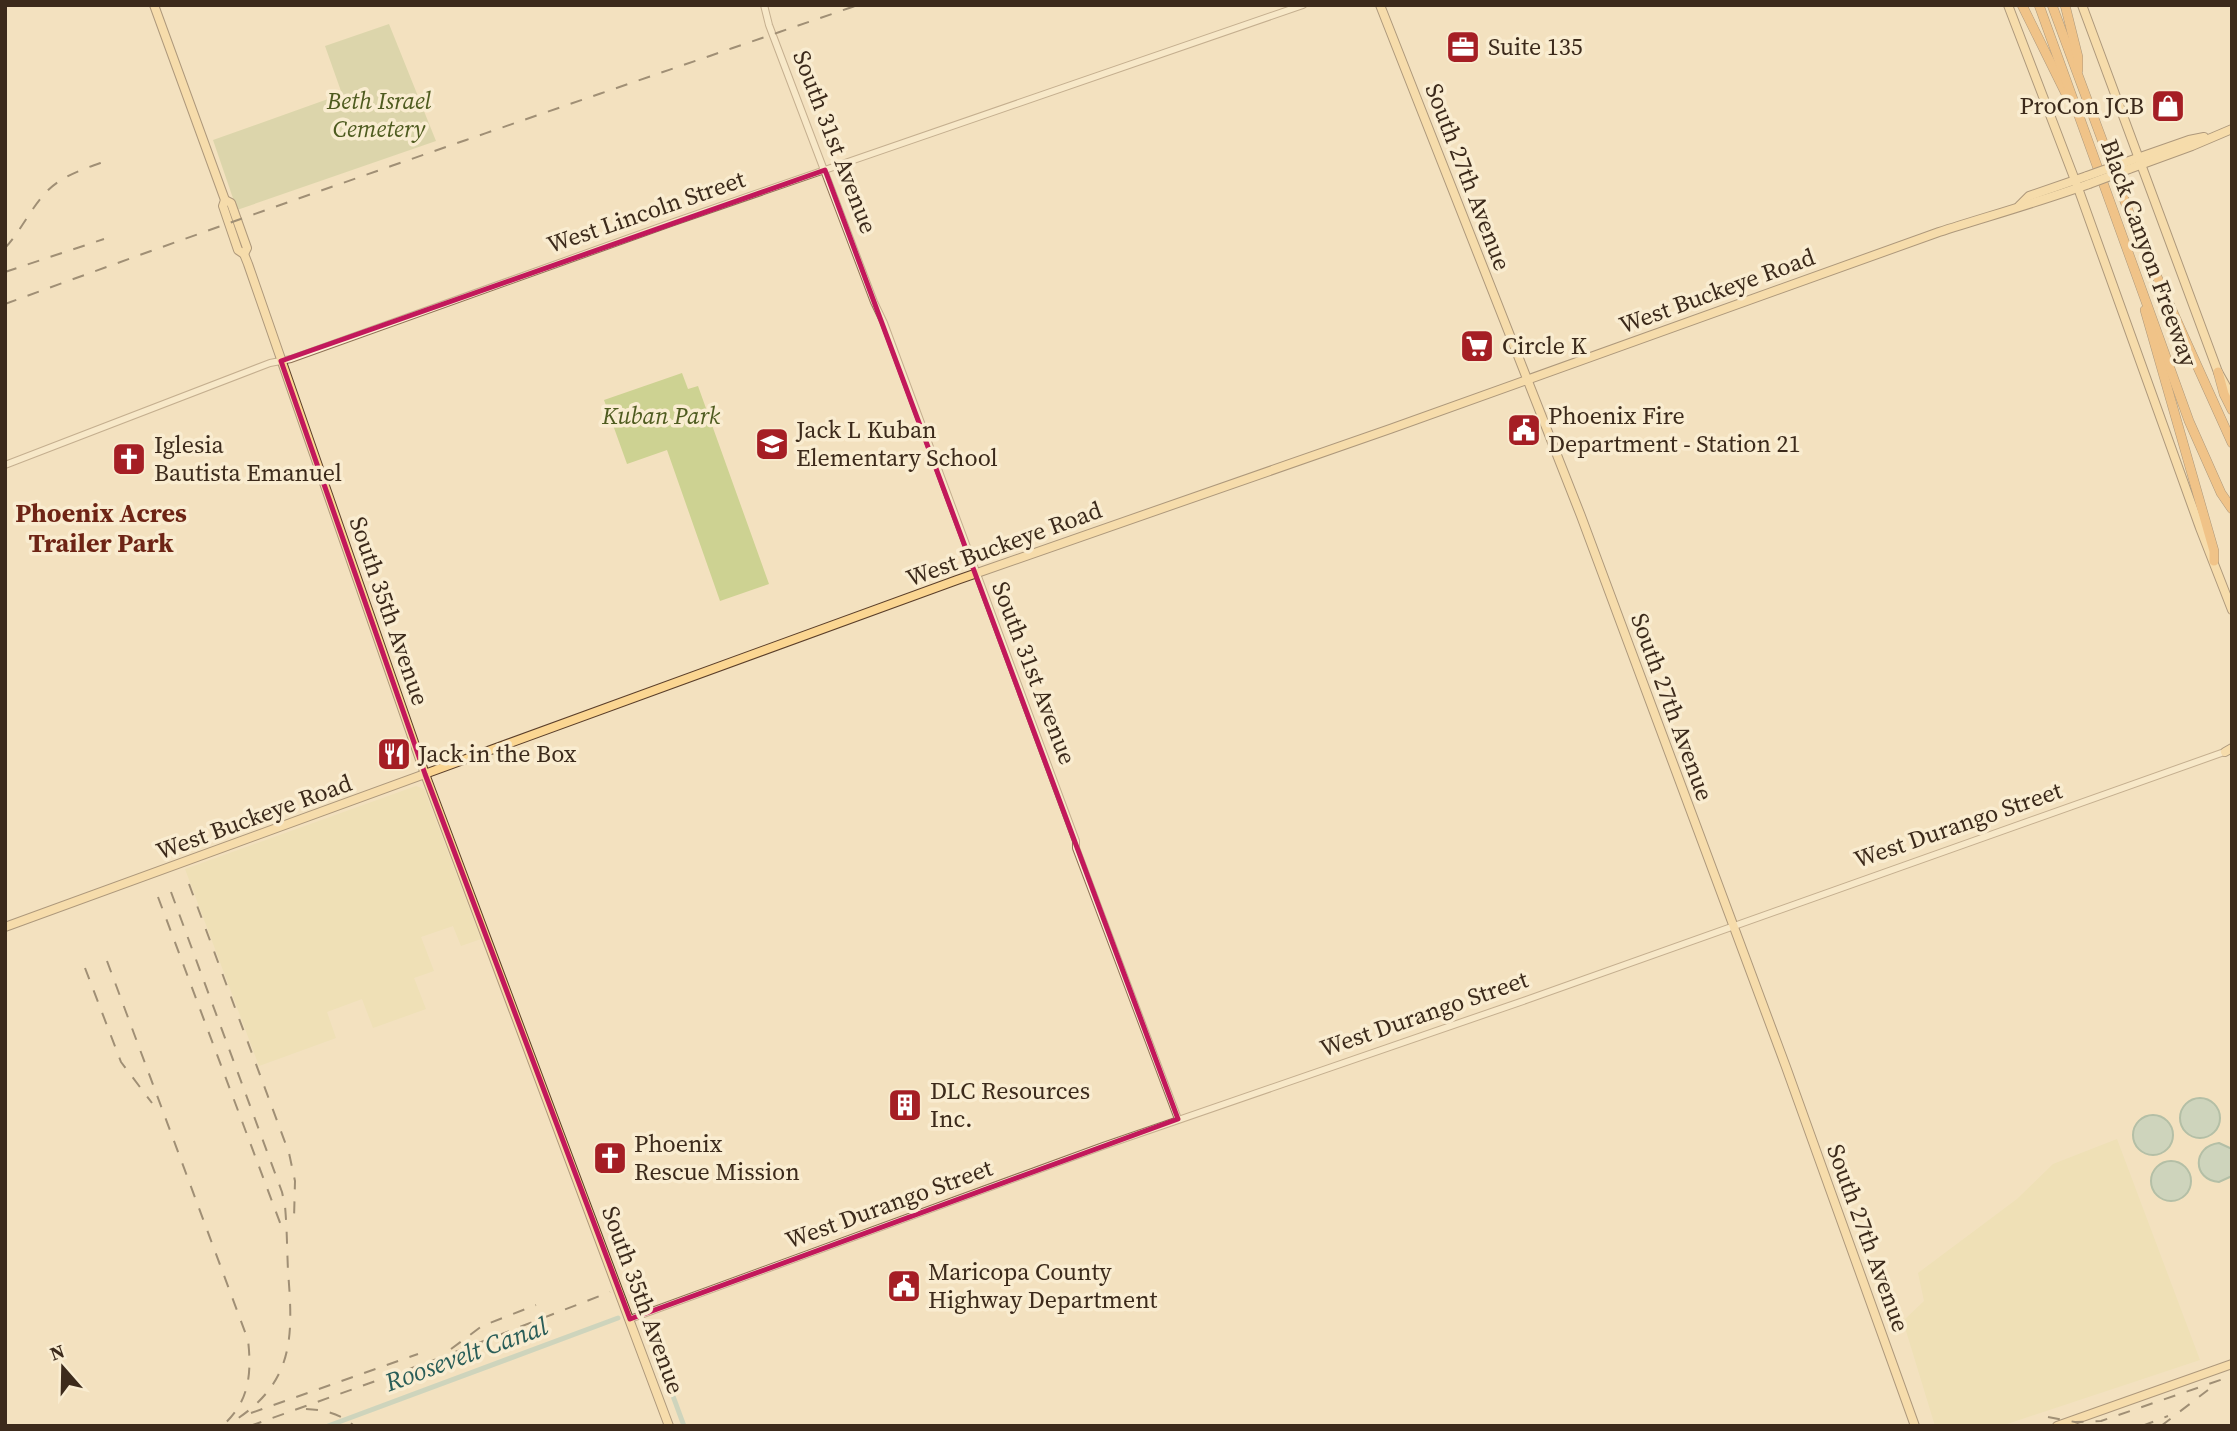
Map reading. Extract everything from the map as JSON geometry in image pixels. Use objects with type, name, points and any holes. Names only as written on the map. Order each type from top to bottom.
[{"type":"highway","points":[[2022,5],[2087,134]]},
{"type":"highway","name":"Black Canyon Freeway","points":[[2039,5],[2196,440],[2221,493],[2232,509]]},
{"type":"highway","name":"Black Canyon Freeway","points":[[2052,5],[2134,226],[2232,443]]},
{"type":"highway","points":[[2065,5],[2078,57],[2078,75]]},
{"type":"highway","points":[[2141,285],[2146,321],[2214,551],[2214,562]]},
{"type":"highway","points":[[2218,372],[2232,410]]},
{"type":"main road","name":"South 35th Avenue","points":[[154,5],[225,200],[223,206],[238,250],[244,254],[425,774],[669,1426]]},
{"type":"main road","name":"South 27th Avenue","points":[[1380,5],[1581,516],[1786,1067],[1915,1426]]},
{"type":"main road","points":[[2008,5],[2077,184],[2209,553],[2232,610]]},
{"type":"main road","points":[[2082,5],[2218,372],[2232,397]]},
{"type":"main road","name":"West Buckeye Road","points":[[5,928],[976,574],[2019,206],[2029,196],[2077,184],[2192,146],[2232,129]]},
{"type":"main road","points":[[2057,1426],[2232,1364]]},
{"type":"street","name":"South 31st Avenue","points":[[764,5],[769,25],[884,323],[1178,1119]]},
{"type":"street","name":"West Lincoln Street","points":[[5,466],[270,363],[291,359],[493,285],[1303,5]]},
{"type":"street","name":"West Durango Street","points":[[630,1319],[1178,1119],[1526,1000],[2229,750]]},
{"type":"highlighted area","points":[[825,170],[1178,1119],[630,1319],[425,774],[281,361]]},
{"type":"shaded area","points":[[416,786],[424,789],[481,939],[461,946],[453,926],[421,937],[434,971],[414,978],[426,1009],[373,1028],[362,999],[327,1012],[336,1038],[259,1066],[185,869]]},
{"type":"shaded area","points":[[2117,1139],[2200,1360],[2001,1426],[1935,1426],[1903,1321],[1924,1301],[1918,1273],[2017,1199],[2053,1164]]},
{"type":"green space","name":"Beth Israel Cemetery","points":[[389,24],[436,141],[237,210],[213,140],[342,94],[325,46]]},
{"type":"green space","name":"Kuban Park","points":[[682,373],[688,389],[698,386],[769,584],[720,601],[667,450],[627,464],[604,400]]},
{"type":"water","points":[[2200,1098],[2214,1104],[2220,1118],[2214,1132],[2200,1138],[2186,1132],[2180,1118],[2186,1104]]},
{"type":"water","points":[[2153,1115],[2167,1121],[2173,1135],[2167,1149],[2153,1155],[2139,1149],[2133,1135],[2139,1121]]},
{"type":"water","points":[[2219,1143],[2232,1149],[2232,1176],[2219,1182],[2204,1175],[2199,1163],[2204,1150]]},
{"type":"water","points":[[2171,1161],[2179,1162],[2185,1167],[2190,1173],[2190,1189],[2185,1195],[2179,1200],[2171,1201],[2163,1200],[2157,1195],[2152,1189],[2151,1181],[2152,1173],[2157,1167],[2163,1162]]},
{"type":"waterway","points":[[626,410],[628,417]]},
{"type":"waterway","name":"Roosevelt Canal","points":[[328,1426],[618,1318]]},
{"type":"waterway","name":"Roosevelt Canal","points":[[648,1328],[684,1426]]},
{"type":"railway","points":[[5,304],[858,5]]},
{"type":"railway","points":[[5,248],[41,198],[55,184],[72,174],[109,160]]},
{"type":"railway","points":[[5,272],[104,239]]},
{"type":"railway","points":[[189,884],[289,1153],[295,1181],[294,1219]]},
{"type":"railway","points":[[171,892],[285,1206],[290,1315],[286,1354],[280,1372],[270,1388],[237,1419]]},
{"type":"railway","points":[[158,897],[282,1228]]},
{"type":"railway","points":[[107,961],[248,1340],[247,1387],[238,1408],[222,1426]]},
{"type":"railway","points":[[85,968],[121,1062],[152,1103]]},
{"type":"railway","points":[[250,1426],[437,1359],[610,1292]]},
{"type":"railway","points":[[451,1349],[482,1326],[536,1305]]},
{"type":"railway","points":[[251,1413],[418,1354]]},
{"type":"railway","points":[[2048,1417],[2075,1422],[2101,1421],[2232,1376]]},
{"type":"railway","points":[[2161,1426],[2208,1390]]},
{"type":"railway","points":[[306,1409],[332,1413],[354,1426]]},
{"type":"railway","points":[[2142,1426],[2168,1416]]},
{"type":"place","name":"Suite 135","points":[[1463,47]]},
{"type":"place","name":"ProCon JCB","points":[[2168,106]]},
{"type":"place","name":"Circle K","points":[[1477,346]]},
{"type":"place","name":"Phoenix Fire Department - Station 21","points":[[1524,430]]},
{"type":"place","name":"Jack L Kuban Elementary School","points":[[772,444]]},
{"type":"place","name":"Iglesia Bautista Emanuel","points":[[129,459]]},
{"type":"place","name":"Jack in the Box","points":[[394,754]]},
{"type":"place","name":"DLC Resources Inc.","points":[[905,1105]]},
{"type":"place","name":"Phoenix Rescue Mission","points":[[610,1158]]},
{"type":"place","name":"Maricopa County Highway Department","points":[[904,1286]]},
{"type":"district","name":"Phoenix Acres Trailer Park","points":[[101,528]]}]
